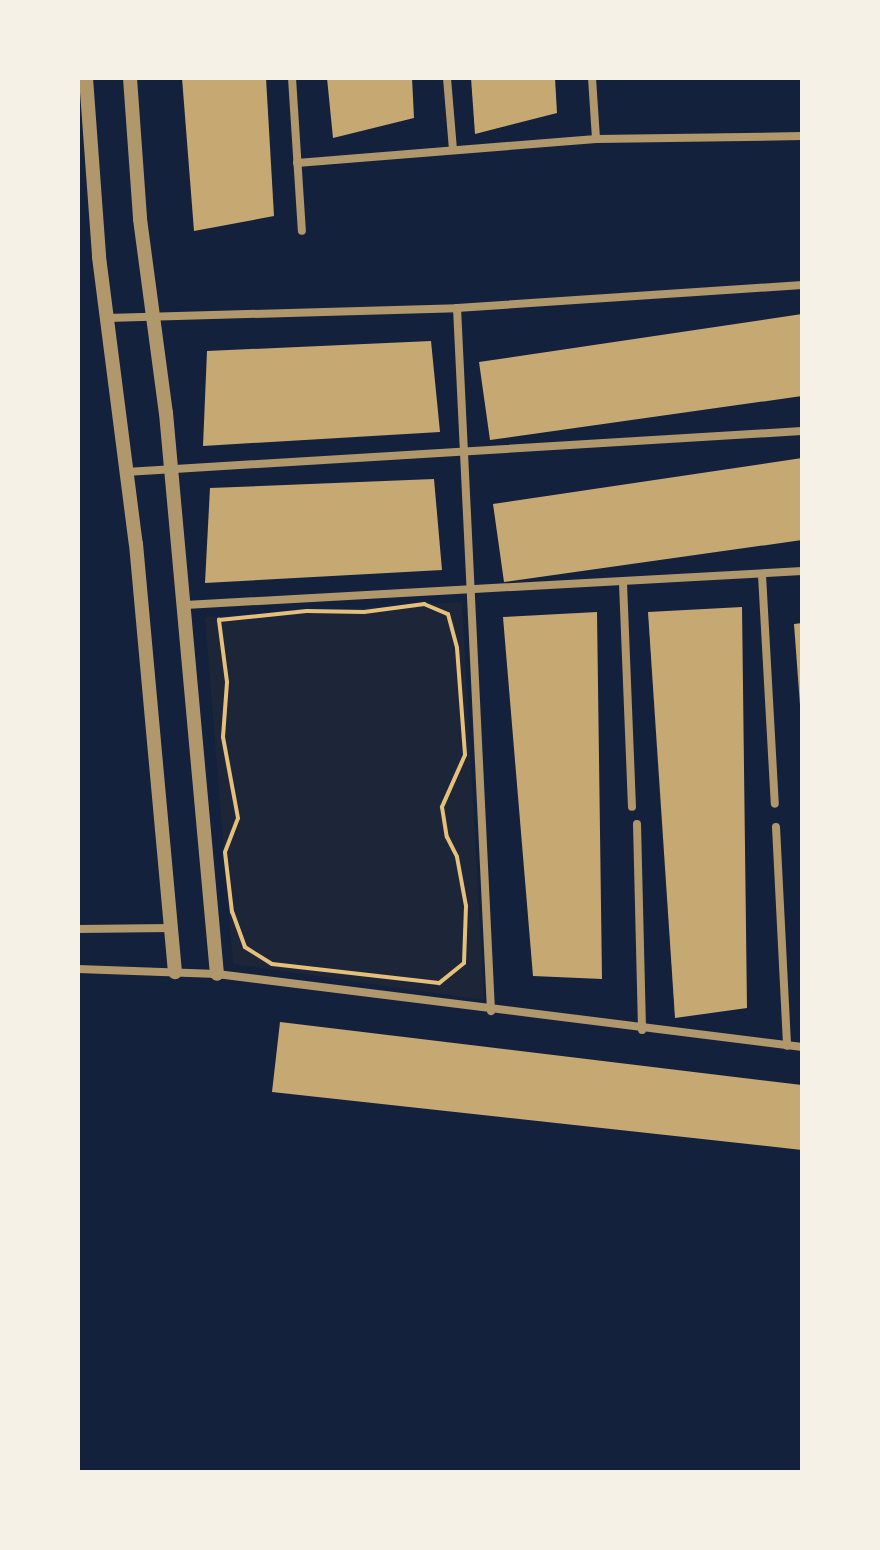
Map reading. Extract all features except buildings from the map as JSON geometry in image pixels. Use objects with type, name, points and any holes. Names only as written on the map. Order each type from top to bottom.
[{"type":"street","points":[[86,78],[107,318],[126,472],[175,972]]},
{"type":"street","points":[[130,78],[140,219],[185,605],[217,974]]},
{"type":"street","points":[[292,78],[302,231]]},
{"type":"street","points":[[447,78],[453,150]]},
{"type":"street","points":[[592,78],[596,139]]},
{"type":"street","points":[[297,163],[596,139],[802,136]]},
{"type":"street","points":[[107,318],[457,308],[802,285]]},
{"type":"street","points":[[457,308],[491,1011]]},
{"type":"street","points":[[126,472],[802,431]]},
{"type":"street","points":[[185,605],[802,571]]},
{"type":"street","points":[[762,575],[775,804]]},
{"type":"street","points":[[623,583],[632,807]]},
{"type":"street","points":[[637,824],[642,1030]]},
{"type":"street","points":[[776,827],[787,1046]]},
{"type":"street","points":[[78,929],[170,928]]},
{"type":"street","points":[[78,969],[217,974],[642,1030],[802,1047]]},
{"type":"path","points":[[424,604],[448,614],[457,648],[465,755],[442,807],[447,837],[457,857],[466,906],[464,963],[439,983],[272,964],[245,947],[232,912],[225,852],[238,818],[223,737],[227,682],[219,620],[307,611],[364,612],[424,604]]},
{"type":"shaded area","points":[[462,602],[484,1000],[233,964],[205,617]]}]
